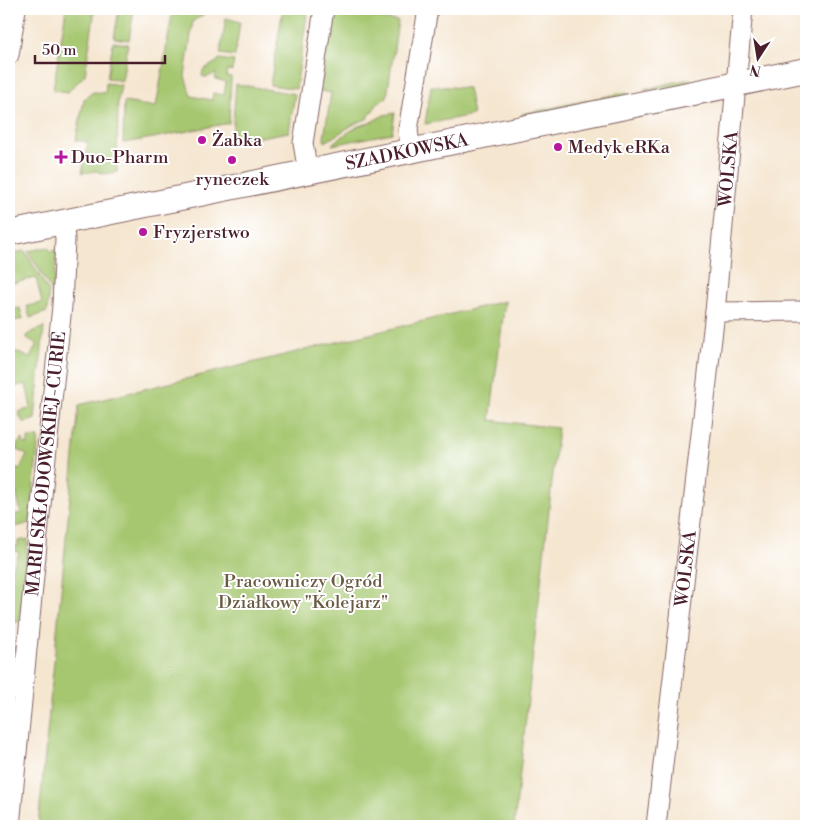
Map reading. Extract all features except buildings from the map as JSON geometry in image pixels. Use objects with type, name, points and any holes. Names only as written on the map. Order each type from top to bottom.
[{"type":"street","points":[[9,55],[16,9]]},
{"type":"street","points":[[308,173],[303,143],[324,9]]},
{"type":"street","points":[[411,152],[408,130],[428,9]]},
{"type":"street","name":"WOLSKA","points":[[656,826],[715,312],[743,9]]},
{"type":"street","name":"SZADKOWSKA","points":[[9,233],[806,70]]},
{"type":"street","name":"MARII SKŁODOWSKIEJ-CURIE","points":[[10,826],[38,524],[62,306],[65,239],[62,222]]},
{"type":"street","points":[[715,312],[806,311]]},
{"type":"green space","points":[[66,9],[95,9],[85,75],[68,92],[53,90]]},
{"type":"green space","points":[[119,9],[134,9],[129,40],[114,38]]},
{"type":"green space","points":[[173,9],[204,10],[203,15],[193,21],[185,76],[191,96],[212,100],[213,93],[224,95],[226,82],[215,79],[216,73],[207,77],[202,76],[203,70],[219,59],[234,61],[232,71],[227,70],[226,76],[231,77],[229,123],[123,143],[124,102],[156,107]]},
{"type":"green space","points":[[283,9],[308,9],[296,89],[270,85]]},
{"type":"green space","points":[[332,11],[398,21],[387,97],[378,103],[367,119],[356,123],[325,142],[331,93],[320,91]]},
{"type":"green space","points":[[226,18],[240,22],[235,56],[220,54]]},
{"type":"green space","points":[[113,42],[128,44],[122,81],[107,78]]},
{"type":"green space","points":[[690,79],[693,84],[645,91],[644,89]]},
{"type":"green space","points":[[106,83],[121,85],[118,101],[117,172],[104,174],[97,171],[82,173],[88,142],[76,140],[84,99],[93,92],[105,93]]},
{"type":"green space","points":[[236,84],[295,94],[289,132],[243,140],[233,136]]},
{"type":"green space","points":[[431,86],[468,88],[473,115],[425,124]]},
{"type":"green space","points":[[627,92],[628,97],[523,116],[522,114]]},
{"type":"green space","points":[[395,113],[392,133],[332,145],[358,126],[369,123],[384,115]]},
{"type":"green space","points":[[48,247],[50,251],[57,250],[53,293],[28,251]]},
{"type":"green space","points":[[25,251],[49,292],[47,312],[30,318],[27,306],[42,303],[36,278],[9,284],[9,254]]},
{"type":"green space","name":"Pracowniczy Ogród Działkowy \"Kolejarz\"","points":[[505,301],[490,420],[558,428],[514,826],[38,826],[79,405]]},
{"type":"green space","points":[[20,308],[23,319],[14,321],[12,316],[9,317],[9,310]]},
{"type":"green space","points":[[44,327],[35,419],[23,422],[19,412],[31,408],[26,384],[9,388],[9,352],[15,351],[30,358],[37,344],[27,338],[27,335]]},
{"type":"green space","points":[[39,437],[30,523],[14,526],[9,516],[21,513],[15,489],[9,490],[9,465],[19,470],[27,455],[16,449],[18,443],[23,439],[24,444],[28,444],[28,438]]},
{"type":"green space","points":[[28,539],[20,621],[9,625],[9,569],[11,570],[19,553],[9,548],[10,543],[13,542],[14,547],[18,546],[18,541]]},
{"type":"green space","points":[[9,647],[17,647],[13,691],[9,691]]},
{"type":"place","name":"Żabka","points":[[202,140]]},
{"type":"place","name":"Medyk eRKa","points":[[558,147]]},
{"type":"place","name":"Duo-Pharm","points":[[61,157]]},
{"type":"place","name":"ryneczek","points":[[232,160]]},
{"type":"place","name":"Fryzjerstwo","points":[[143,232]]}]
